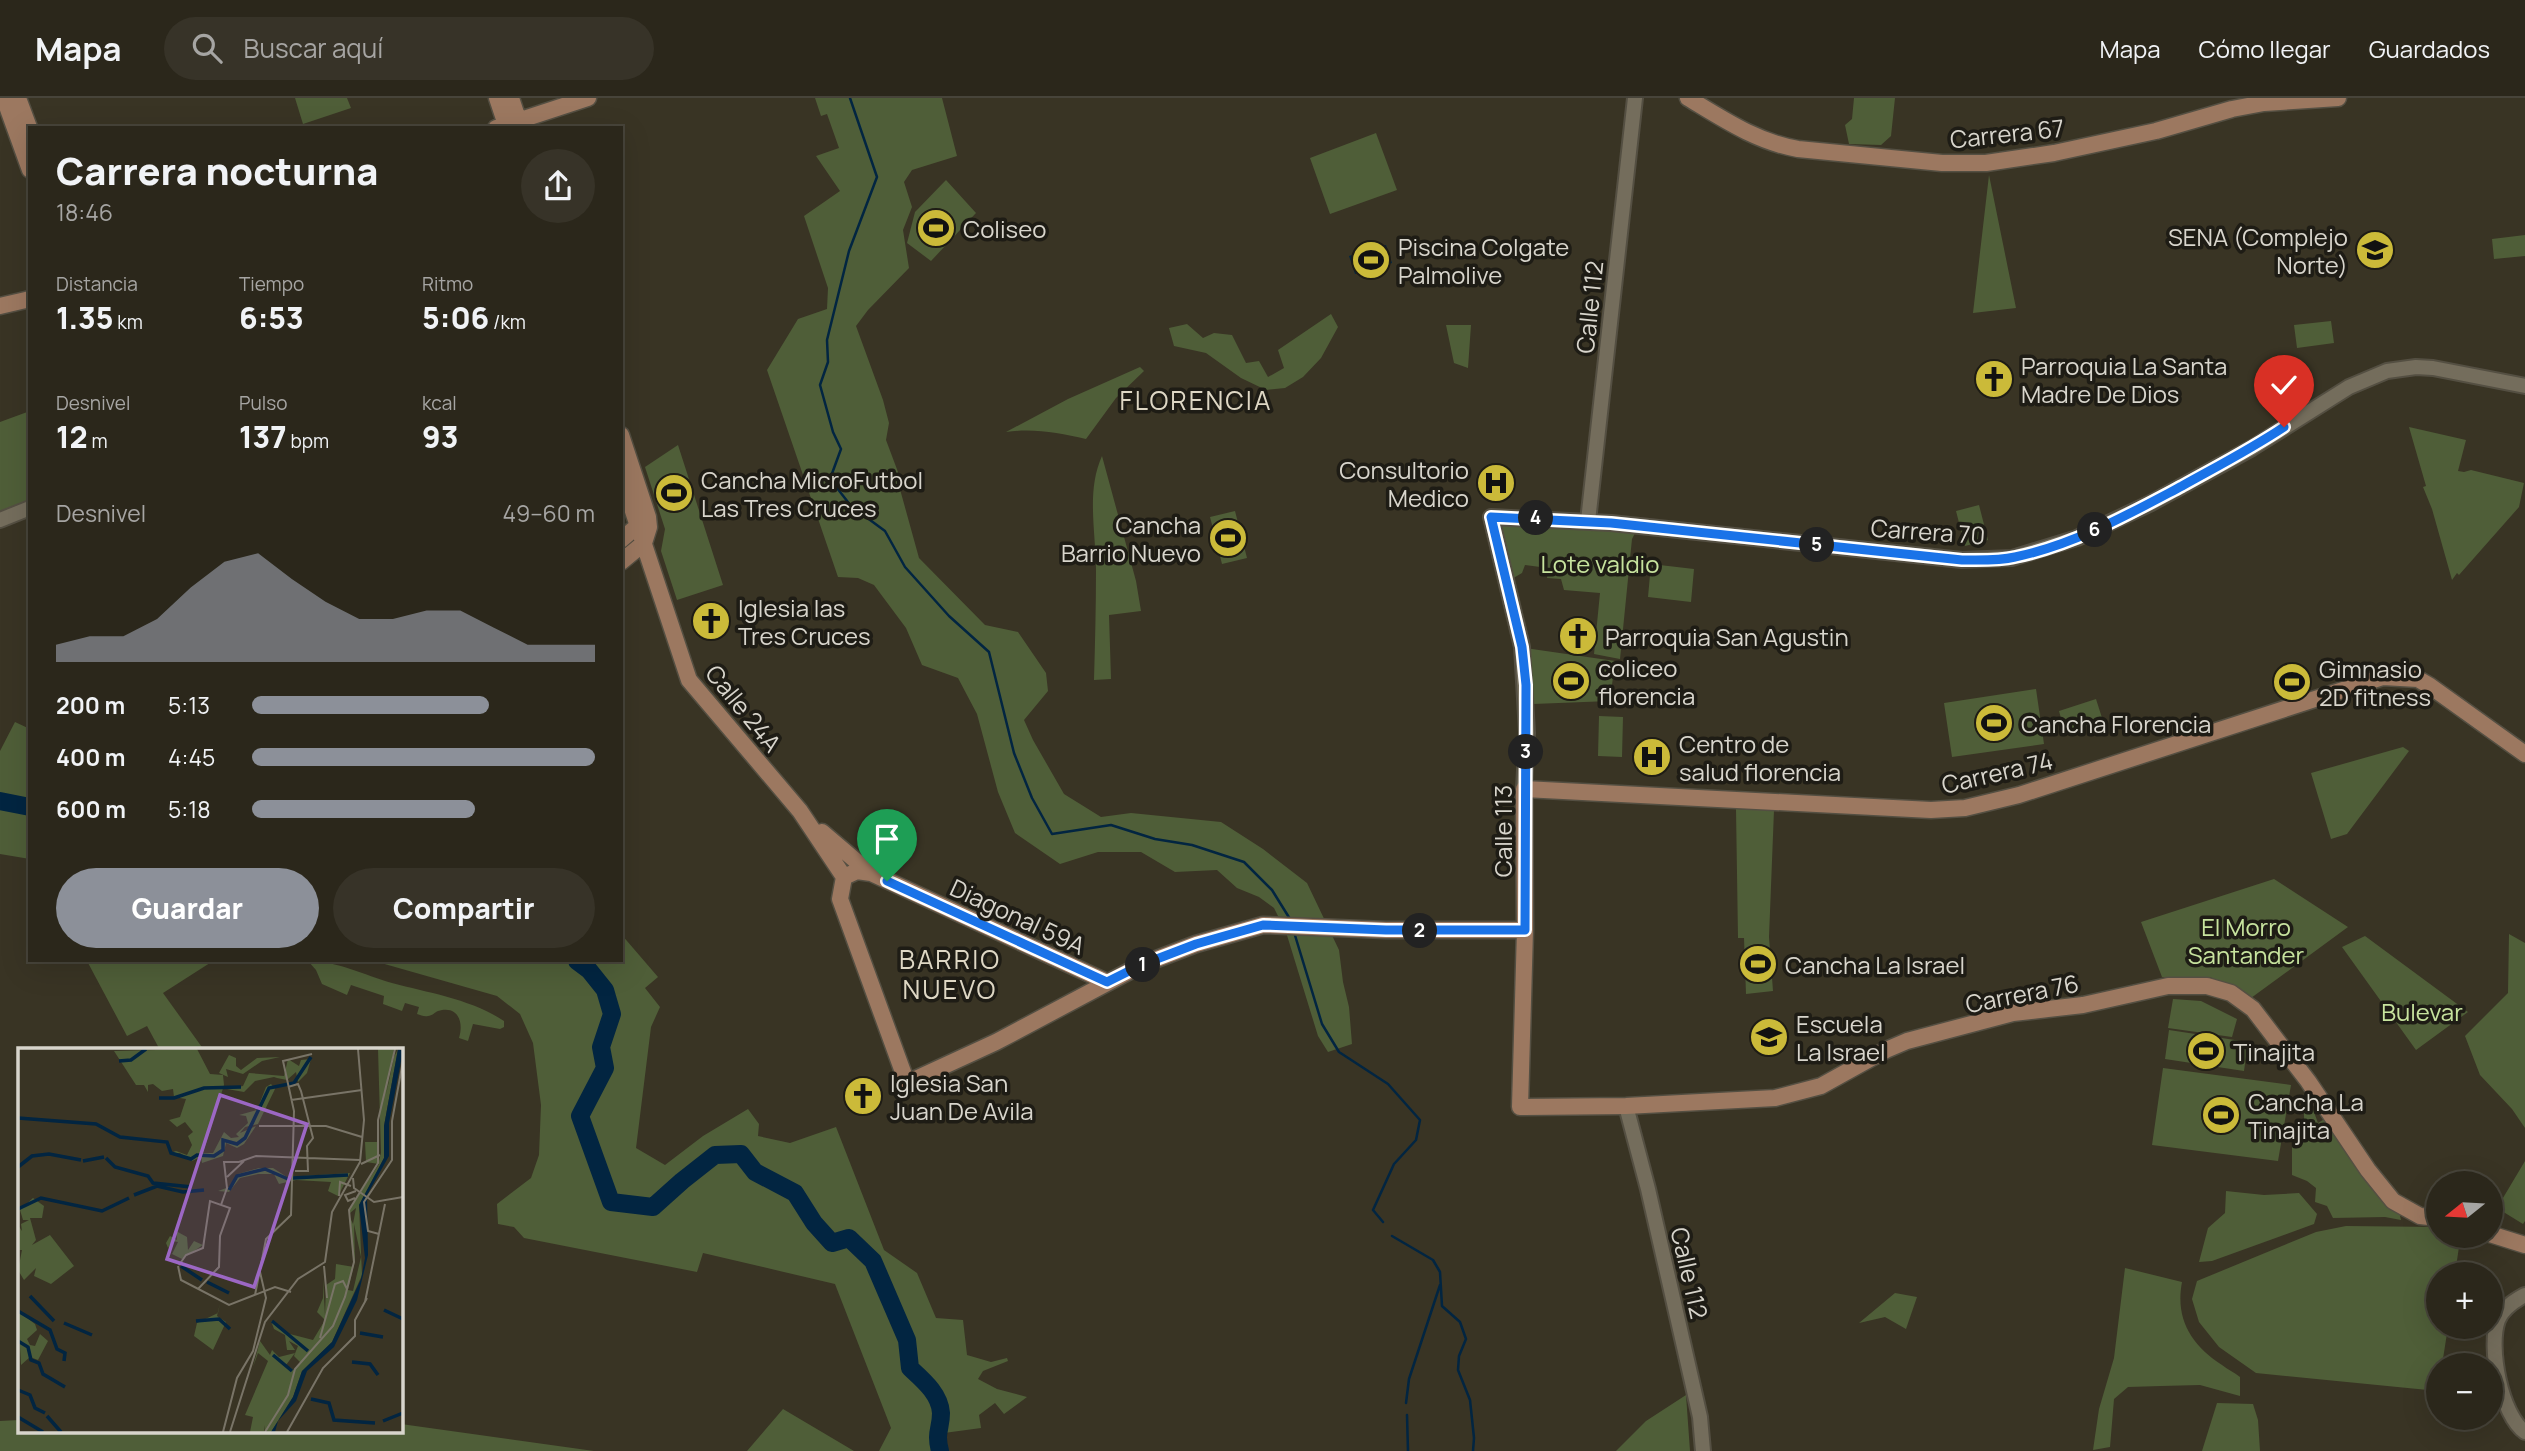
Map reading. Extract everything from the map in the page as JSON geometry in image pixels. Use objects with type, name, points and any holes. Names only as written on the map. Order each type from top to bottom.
[{"type":"main road","points":[[4,98],[28,164]]},
{"type":"main road","points":[[19,98],[28,126]]},
{"type":"main road","points":[[497,98],[509,126]]},
{"type":"main road","points":[[509,126],[511,98]]},
{"type":"main road","points":[[509,126],[588,98]]},
{"type":"main road","name":"Carrera 67","points":[[1688,98],[1740,129],[1772,144],[1942,163],[1986,163],[2054,153],[2175,126],[2232,109],[2264,103],[2338,98]]},
{"type":"main road","points":[[2232,109],[2258,98]]},
{"type":"main road","points":[[0,306],[28,299]]},
{"type":"main road","name":"Calle 24A","points":[[623,443],[643,521]]},
{"type":"main road","name":"Calle 24A","points":[[623,479],[643,521],[649,527],[643,543],[689,680],[800,811],[844,877]]},
{"type":"main road","points":[[623,538],[643,521]]},
{"type":"main road","points":[[623,560],[643,543]]},
{"type":"main road","name":"Carrera 74","points":[[1524,789],[1931,810],[1965,808],[2019,795],[2383,677],[2418,679],[2525,754]]},
{"type":"main road","name":"Calle 113","points":[[1520,1107],[1525,930],[1524,789]]},
{"type":"main road","name":"Calle 24A","points":[[800,811],[847,855]]},
{"type":"main road","name":"Diagonal 59A","points":[[847,855],[871,873],[1107,982]]},
{"type":"main road","points":[[871,873],[857,870],[844,877],[840,899],[907,1083],[996,1042],[1141,965],[1196,944],[1263,925],[1400,930],[1525,930]]},
{"type":"main road","name":"Carrera 76","points":[[1520,1107],[1626,1106],[1775,1098],[1821,1086],[1907,1041],[2013,1013],[2083,1005],[2168,986],[2207,986],[2231,993],[2253,1009],[2393,1201],[2426,1217]]},
{"type":"main road","points":[[2503,1238],[2525,1245]]},
{"type":"street","name":"Calle 112","points":[[1588,521],[1635,98]]},
{"type":"street","name":"Carrera 70","points":[[1491,517],[1588,521],[1962,560],[2012,558],[2077,538],[2142,507],[2252,448],[2349,387],[2387,371],[2416,367],[2433,368],[2525,386]]},
{"type":"street","points":[[0,520],[28,509]]},
{"type":"street","name":"Calle 113","points":[[1491,517],[1522,647],[1527,733],[1524,789]]},
{"type":"street","name":"Calle 112","points":[[1626,1106],[1648,1189],[1700,1417],[1703,1451]]},
{"type":"street","points":[[2523,1430],[2512,1417],[2495,1361],[2493,1337],[2499,1317],[2509,1304],[2525,1295]]},
{"type":"green space","points":[[295,98],[347,98],[351,108],[303,124]]},
{"type":"green space","points":[[815,98],[942,98],[957,156],[912,170],[904,182],[912,207],[903,230],[909,268],[856,326],[883,400],[889,423],[886,440],[898,472],[898,482],[919,558],[985,625],[1018,632],[1046,673],[1048,691],[1024,720],[1064,794],[1101,817],[1131,813],[1221,822],[1263,849],[1307,883],[1339,950],[1352,1044],[1328,1052],[1318,1036],[1286,932],[1274,908],[1259,897],[1237,888],[1217,870],[1175,872],[1141,852],[1098,852],[1060,864],[1015,833],[998,792],[977,714],[958,678],[922,665],[906,628],[874,585],[858,578],[838,577],[767,370],[798,319],[827,309],[828,288],[804,216],[840,191],[816,156],[839,148],[827,114],[821,116]]},
{"type":"green space","points":[[1854,98],[1895,98],[1891,136],[1881,145],[1849,144],[1845,125],[1852,119]]},
{"type":"green space","points":[[1376,133],[1397,190],[1330,214],[1310,158]]},
{"type":"green space","points":[[1989,175],[2016,308],[1973,313]]},
{"type":"green space","name":"Coliseo","points":[[946,180],[976,213],[931,261],[907,243],[915,212]]},
{"type":"green space","points":[[2525,235],[2525,256],[2494,259],[2492,239]]},
{"type":"green space","points":[[1331,314],[1338,327],[1321,358],[1303,377],[1285,388],[1266,390],[1241,378],[1206,353],[1174,346],[1169,328],[1187,324],[1203,338],[1214,333],[1232,335],[1246,363],[1259,361],[1268,377],[1284,368],[1278,350]]},
{"type":"green space","points":[[2331,321],[2334,343],[2297,348],[2294,325]]},
{"type":"green space","points":[[1446,325],[1471,325],[1468,368],[1454,363]]},
{"type":"green space","points":[[1140,367],[1144,371],[1116,398],[1086,439],[1036,431],[1006,432],[1068,399]]},
{"type":"green space","points":[[28,412],[28,502],[0,514],[0,422]]},
{"type":"green space","points":[[2409,427],[2466,440],[2458,471],[2471,470],[2524,483],[2519,507],[2452,580],[2423,487],[2426,486]]},
{"type":"green space","points":[[678,445],[723,585],[677,600],[661,551],[665,529],[645,467]]},
{"type":"green space","points":[[1102,456],[1136,581],[1141,611],[1109,615],[1111,679],[1094,680],[1096,570],[1093,498],[1097,469]]},
{"type":"green space","points":[[1979,505],[1988,540],[1965,546],[1956,511]]},
{"type":"green space","name":"Cancha Barrio Nuevo","points":[[1235,511],[1247,558],[1222,564],[1210,517]]},
{"type":"green space","name":"Lote valdio","points":[[1506,523],[1635,533],[1632,539],[1620,659],[1594,654],[1600,593],[1564,590],[1561,579],[1547,578],[1548,568],[1525,565],[1522,573],[1510,580],[1500,529]]},
{"type":"green space","points":[[1651,564],[1694,569],[1691,602],[1648,597]]},
{"type":"green space","name":"coliceo florencia","points":[[1525,648],[1615,661],[1610,701],[1533,704]]},
{"type":"green space","name":"Cancha Florencia","points":[[2036,689],[2044,744],[1952,757],[1944,703]]},
{"type":"green space","name":"Cancha Florencia","points":[[2096,699],[2103,721],[2065,733],[2059,711]]},
{"type":"green space","points":[[1599,716],[1623,717],[1622,757],[1598,756]]},
{"type":"green space","points":[[15,722],[28,728],[28,859],[0,854],[0,751]]},
{"type":"green space","points":[[2403,747],[2409,751],[2347,834],[2331,839],[2311,773]]},
{"type":"green space","points":[[1736,809],[1774,810],[1769,937],[1773,991],[1746,994],[1744,938],[1738,938]]},
{"type":"green space","name":"El Morro Santander","points":[[2274,879],[2348,927],[2251,998],[2210,977],[2162,977],[2141,922]]},
{"type":"green space","points":[[2509,934],[2525,943],[2525,1128],[2512,1109],[2480,1075],[2465,1036],[2508,993]]},
{"type":"green space","points":[[623,936],[658,977],[645,988],[660,1007],[651,1027],[636,1148],[665,1165],[703,1136],[748,1109],[759,1124],[758,1136],[790,1143],[836,1127],[884,1250],[917,1273],[936,1318],[963,1320],[967,1355],[991,1362],[1007,1358],[1008,1361],[983,1371],[978,1379],[997,1389],[1027,1397],[1004,1414],[995,1403],[979,1415],[981,1428],[944,1433],[947,1451],[879,1451],[891,1428],[835,1284],[703,1253],[697,1272],[524,1238],[514,1227],[498,1224],[497,1204],[531,1178],[539,1155],[541,1105],[533,1043],[520,1014],[497,996],[378,962],[623,962]]},
{"type":"green space","name":"Bulevar","points":[[2365,936],[2468,1012],[2416,1050],[2342,947]]},
{"type":"green space","points":[[88,962],[211,962],[163,993],[203,1048],[159,1048],[147,1026],[127,1036]]},
{"type":"green space","points":[[309,962],[340,966],[464,1002],[504,1021],[504,1027],[500,1029],[473,1024],[468,1041],[459,1038],[460,1021],[450,1010],[424,1016],[417,1014],[419,1007],[405,1003],[402,1011],[383,1004],[384,996],[351,985],[347,995],[322,984]]},
{"type":"green space","points":[[2173,999],[2201,1001],[2237,1019],[2232,1037],[2168,1028]]},
{"type":"green space","name":"Tinajita","points":[[2169,1030],[2248,1042],[2244,1071],[2165,1059]]},
{"type":"green space","name":"Cancha La Tinajita","points":[[2163,1068],[2291,1085],[2278,1161],[2152,1145]]},
{"type":"green space","points":[[2311,1104],[2318,1123],[2326,1118],[2398,1207],[2401,1220],[2385,1217],[2333,1218],[2327,1206],[2315,1202],[2316,1188],[2292,1175],[2292,1143],[2303,1127],[2303,1108]]},
{"type":"green space","points":[[2525,1161],[2523,1224],[2503,1212],[2503,1198]]},
{"type":"green space","points":[[2226,1191],[2264,1195],[2299,1193],[2317,1214],[2314,1224],[2212,1261],[2199,1262],[2208,1228],[2225,1213]]},
{"type":"green space","points":[[2346,1226],[2426,1227],[2426,1248],[2459,1248],[2457,1262],[2426,1262],[2426,1339],[2446,1339],[2444,1353],[2426,1353],[2426,1390],[2256,1373],[2219,1347],[2199,1322],[2192,1299],[2197,1281],[2316,1232]]},
{"type":"green space","points":[[2125,1268],[2182,1282],[2181,1308],[2188,1330],[2202,1349],[2240,1377],[2240,1396],[2200,1385],[2128,1387],[2114,1399],[2110,1447],[2093,1450],[2099,1409],[2114,1358]]},
{"type":"green space","points":[[1895,1293],[1917,1297],[1906,1329],[1885,1317],[1859,1323]]},
{"type":"green space","points":[[1686,1395],[1690,1451],[1616,1451],[1646,1421]]},
{"type":"green space","points":[[2217,1403],[2253,1404],[2258,1420],[2260,1451],[2202,1451]]},
{"type":"green space","points":[[783,1409],[854,1451],[747,1451]]},
{"type":"green space","points":[[18,1420],[18,1434],[402,1434],[402,1424],[594,1451],[0,1451],[0,1421]]},
{"type":"water","name":"Piscina Colgate Palmolive","points":[[1386,245],[1392,263],[1355,274],[1349,256]]},
{"type":"waterway","points":[[850,98],[877,177],[849,251],[827,340],[828,362],[820,385],[833,432],[841,449],[830,479],[851,506],[885,531],[905,567],[949,616],[989,652],[1014,753],[1032,798],[1052,834],[1111,825],[1155,839],[1192,845],[1244,862],[1272,890],[1290,919]]},
{"type":"waterway","points":[[0,801],[28,807]]},
{"type":"waterway","points":[[1294,932],[1322,1024],[1339,1052],[1388,1084],[1420,1120],[1416,1140],[1394,1164],[1373,1210],[1383,1222]]},
{"type":"waterway","points":[[578,962],[589,970],[605,990],[612,1014],[601,1047],[605,1068],[580,1116],[611,1202],[653,1207],[715,1155],[741,1154],[755,1172],[795,1193],[814,1223],[832,1243],[849,1238],[873,1261],[907,1340],[910,1368],[938,1400],[941,1413],[938,1439],[940,1451]]},
{"type":"waterway","points":[[1392,1236],[1433,1260],[1440,1272],[1442,1306],[1460,1322],[1466,1339],[1459,1356],[1458,1370],[1470,1400],[1473,1451]]},
{"type":"waterway","points":[[1406,1403],[1409,1379],[1440,1285]]},
{"type":"waterway","points":[[1407,1415],[1408,1451]]},
{"type":"place","name":"Coliseo","points":[[936,228]]},
{"type":"place","name":"SENA (Complejo Norte)","points":[[2375,250]]},
{"type":"place","name":"Piscina Colgate Palmolive","points":[[1371,260]]},
{"type":"place","name":"Parroquia La Santa Madre De Dios","points":[[1994,379]]},
{"type":"place","name":"Consultorio Medico","points":[[1496,483]]},
{"type":"place","name":"Cancha MicroFutbol Las Tres Cruces","points":[[674,493]]},
{"type":"place","name":"Cancha Barrio Nuevo","points":[[1228,538]]},
{"type":"place","name":"Iglesia las Tres Cruces","points":[[711,621]]},
{"type":"place","name":"Parroquia San Agustin","points":[[1578,636]]},
{"type":"place","name":"coliceo florencia","points":[[1571,681]]},
{"type":"place","name":"Gimnasio 2D fitness","points":[[2292,682]]},
{"type":"place","name":"Cancha Florencia","points":[[1994,723]]},
{"type":"place","name":"Centro de salud florencia","points":[[1652,757]]},
{"type":"place","name":"Cancha La Israel","points":[[1758,964]]},
{"type":"place","name":"Escuela La Israel","points":[[1769,1037]]},
{"type":"place","name":"Tinajita","points":[[2206,1051]]},
{"type":"place","name":"Iglesia San Juan De Avila","points":[[863,1096]]},
{"type":"place","name":"Cancha La Tinajita","points":[[2221,1115]]},
{"type":"district","name":"FLORENCIA","points":[[1196,400]]},
{"type":"district","name":"BARRIO NUEVO","points":[[950,974]]},
{"type":"route","points":[[887,881],[1107,982],[1141,965],[1196,944],[1263,925],[1386,930],[1525,930],[1526,685],[1522,647],[1491,517],[1611,523],[1962,560],[2012,558],[2077,538],[2151,503],[2252,448],[2284,427]]}]
